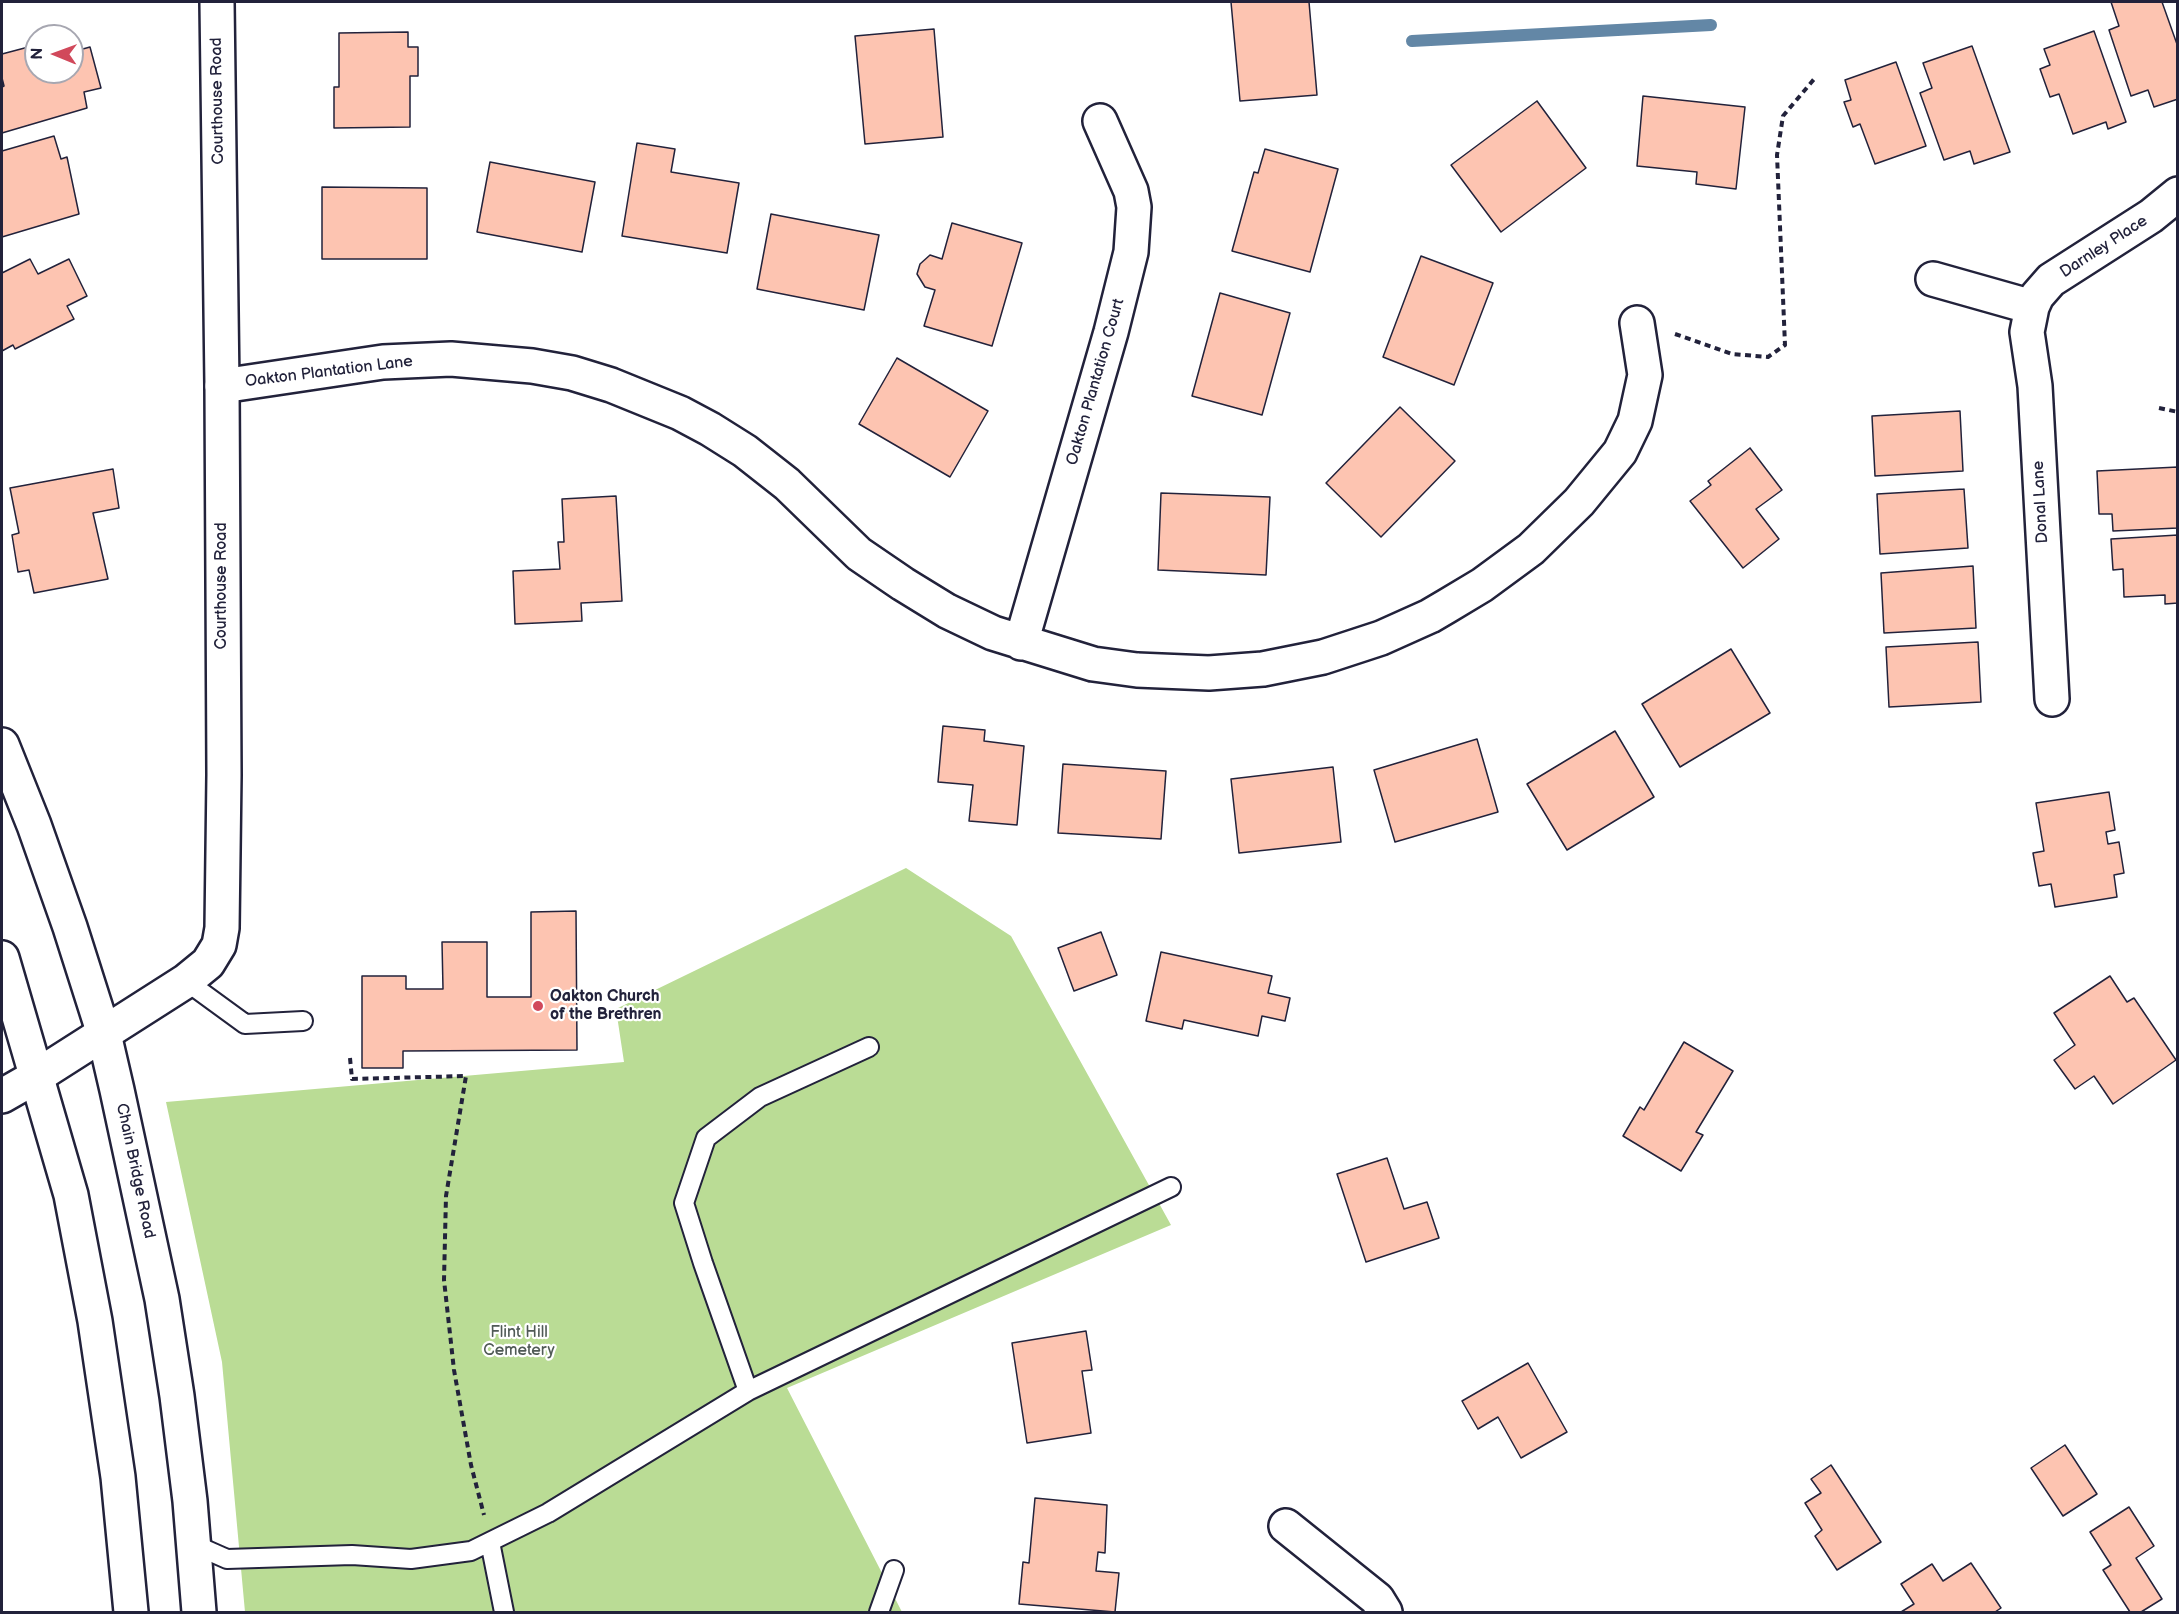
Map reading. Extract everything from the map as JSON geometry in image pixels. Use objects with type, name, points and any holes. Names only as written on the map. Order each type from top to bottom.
[{"type":"street","name":"Courthouse Road","points":[[2,1096],[186,981],[208,963],[219,945],[222,928],[224,775],[217,2]]},
{"type":"street","name":"Oakton Plantation Court","points":[[1021,643],[1111,332],[1131,252],[1134,207],[1131,191],[1100,121]]},
{"type":"street","name":"Darnley Place","points":[[2032,307],[2037,296],[2051,280],[2151,216],[2178,195]]},
{"type":"street","points":[[1933,279],[2032,307]]},
{"type":"street","name":"Donal Lane","points":[[2032,307],[2027,332],[2035,386],[2052,699]]},
{"type":"street","name":"Oakton Plantation Lane","points":[[222,386],[383,362],[451,359],[532,366],[611,385],[680,413],[745,451],[788,484],[859,554],[947,611],[993,633],[1093,664],[1137,670],[1209,673],[1263,669],[1323,657],[1381,638],[1430,616],[1482,585],[1531,549],[1579,502],[1620,452],[1635,421],[1645,375],[1637,323]]},
{"type":"street","name":"Chain Bridge Road","points":[[2,746],[34,825],[104,1034],[162,1299],[190,1501],[199,1612]]},
{"type":"street","points":[[2,958],[71,1195],[94,1321],[118,1478],[130,1612]]},
{"type":"street","points":[[1286,1526],[1377,1599],[1385,1612]]},
{"type":"lane","points":[[186,981],[245,1024],[303,1021]]},
{"type":"lane","points":[[748,1391],[684,1203],[706,1138],[760,1097],[869,1047]]},
{"type":"lane","points":[[193,1544],[227,1559],[352,1555],[411,1559],[471,1551],[548,1513],[748,1391],[1171,1187]]},
{"type":"lane","points":[[490,1542],[504,1612]]},
{"type":"lane","points":[[879,1612],[894,1570]]},
{"type":"path","points":[[1637,323],[1732,354],[1768,357],[1785,345],[1777,155],[1783,116],[1815,78]]},
{"type":"path","points":[[2159,408],[2178,412]]},
{"type":"path","points":[[350,1058],[352,1079],[466,1076],[446,1196],[444,1280],[454,1370],[471,1465],[490,1542]]},
{"type":"green space","name":"Flint Hill Cemetery","points":[[906,868],[1011,936],[1171,1225],[787,1388],[902,1612],[245,1612],[222,1362],[166,1102],[624,1062],[616,1009]]},
{"type":"building","points":[[1231,2],[1309,2],[1317,95],[1240,101]]},
{"type":"building","points":[[2111,2],[2162,2],[2178,47],[2178,99],[2154,107],[2148,90],[2131,96],[2109,30],[2119,26]]},
{"type":"building","points":[[934,29],[943,137],[865,144],[855,36]]},
{"type":"building","points":[[2094,31],[2126,122],[2108,129],[2106,122],[2073,134],[2059,94],[2050,97],[2040,69],[2050,65],[2044,49]]},
{"type":"building","points":[[408,32],[408,47],[418,47],[418,76],[410,76],[410,127],[334,128],[334,87],[339,87],[339,33]]},
{"type":"building","points":[[1972,46],[2010,152],[1974,164],[1970,151],[1944,160],[1920,93],[1932,88],[1923,63]]},
{"type":"building","points":[[90,47],[101,88],[84,92],[87,108],[2,133],[2,87],[4,86],[2,54],[24,48],[24,84],[84,84],[84,49]]},
{"type":"building","points":[[1896,62],[1926,146],[1875,164],[1860,124],[1853,127],[1844,102],[1851,100],[1845,80]]},
{"type":"building","points":[[1643,96],[1745,107],[1736,189],[1696,184],[1697,172],[1637,166]]},
{"type":"building","points":[[1537,101],[1586,168],[1501,232],[1451,165]]},
{"type":"building","points":[[54,136],[61,159],[67,157],[79,214],[2,237],[2,151]]},
{"type":"building","points":[[637,143],[675,149],[671,172],[739,183],[727,253],[622,236]]},
{"type":"building","points":[[1265,149],[1338,169],[1310,272],[1232,251],[1254,172],[1258,173]]},
{"type":"building","points":[[490,162],[595,182],[582,252],[477,232]]},
{"type":"building","points":[[322,187],[427,188],[427,259],[322,259]]},
{"type":"building","points":[[771,214],[879,235],[864,310],[757,289]]},
{"type":"building","points":[[952,223],[1022,243],[992,346],[924,326],[935,290],[925,287],[917,274],[920,264],[930,255],[942,259]]},
{"type":"building","points":[[1421,256],[1493,283],[1454,385],[1383,357]]},
{"type":"building","points":[[30,259],[38,274],[69,259],[87,296],[67,306],[74,319],[15,349],[13,345],[2,351],[2,273]]},
{"type":"building","points":[[1220,293],[1290,313],[1262,415],[1192,396]]},
{"type":"building","points":[[897,358],[988,411],[950,477],[859,424]]},
{"type":"building","points":[[1400,407],[1455,461],[1381,537],[1326,483]]},
{"type":"building","points":[[1960,411],[1963,471],[1875,476],[1872,416]]},
{"type":"building","points":[[1750,448],[1782,490],[1756,509],[1779,539],[1743,568],[1690,501],[1711,485],[1708,481]]},
{"type":"building","points":[[2178,467],[2178,528],[2113,531],[2112,514],[2099,514],[2097,471]]},
{"type":"building","points":[[113,469],[119,508],[93,513],[108,579],[34,593],[29,570],[18,572],[12,535],[19,533],[10,488]]},
{"type":"building","points":[[1964,489],[1968,548],[1880,554],[1877,494]]},
{"type":"building","points":[[1161,493],[1270,497],[1266,575],[1158,570]]},
{"type":"building","points":[[616,496],[622,601],[581,603],[582,621],[515,624],[513,571],[560,569],[558,542],[564,542],[562,499]]},
{"type":"building","points":[[2178,535],[2178,603],[2165,604],[2165,595],[2124,597],[2123,569],[2113,570],[2111,539]]},
{"type":"building","points":[[1973,566],[1976,628],[1884,633],[1881,573]]},
{"type":"building","points":[[1978,642],[1981,702],[1889,707],[1886,647]]},
{"type":"building","points":[[1731,649],[1770,713],[1680,767],[1642,704]]},
{"type":"building","points":[[943,726],[985,730],[984,741],[1024,746],[1017,825],[969,821],[973,785],[938,782]]},
{"type":"building","points":[[1615,731],[1654,797],[1567,850],[1527,784]]},
{"type":"building","points":[[1477,739],[1498,812],[1395,842],[1374,770]]},
{"type":"building","points":[[1063,764],[1166,771],[1161,839],[1058,833]]},
{"type":"building","points":[[1333,767],[1341,842],[1239,853],[1231,779]]},
{"type":"building","points":[[2109,792],[2115,830],[2106,832],[2108,844],[2119,842],[2124,873],[2114,875],[2117,897],[2055,907],[2051,884],[2039,886],[2033,853],[2044,851],[2036,803]]},
{"type":"building","points":[[576,911],[577,1050],[403,1051],[403,1068],[362,1068],[362,976],[406,976],[406,989],[443,989],[442,942],[487,942],[487,997],[531,997],[531,912]]},
{"type":"building","points":[[1101,932],[1117,975],[1074,991],[1058,948]]},
{"type":"building","points":[[1161,952],[1272,976],[1268,993],[1290,998],[1285,1021],[1262,1016],[1258,1036],[1184,1020],[1182,1029],[1146,1021]]},
{"type":"building","points":[[2110,976],[2127,1002],[2134,998],[2176,1060],[2113,1104],[2094,1076],[2075,1089],[2054,1060],[2075,1045],[2054,1013]]},
{"type":"building","points":[[1684,1042],[1733,1071],[1696,1132],[1703,1135],[1681,1171],[1623,1136],[1640,1107],[1644,1110]]},
{"type":"building","points":[[1387,1158],[1404,1209],[1427,1202],[1439,1238],[1366,1262],[1337,1174]]},
{"type":"building","points":[[1086,1331],[1092,1370],[1082,1371],[1091,1433],[1027,1443],[1012,1343]]},
{"type":"building","points":[[1528,1363],[1567,1432],[1521,1458],[1498,1417],[1478,1429],[1462,1401]]},
{"type":"building","points":[[2065,1445],[2097,1494],[2063,1516],[2031,1468]]},
{"type":"building","points":[[1831,1465],[1881,1542],[1837,1570],[1815,1536],[1822,1530],[1805,1503],[1821,1493],[1811,1479]]},
{"type":"building","points":[[1035,1498],[1107,1505],[1105,1553],[1098,1552],[1096,1571],[1119,1573],[1115,1612],[1019,1604],[1023,1562],[1029,1563]]},
{"type":"building","points":[[2129,1507],[2154,1546],[2136,1558],[2162,1599],[2141,1612],[2130,1612],[2103,1570],[2111,1565],[2090,1532]]},
{"type":"building","points":[[1971,1563],[2001,1608],[1995,1612],[1901,1612],[1914,1604],[1901,1584],[1932,1564],[1943,1581]]},
{"type":"waterway","points":[[1412,41],[1711,25]]},
{"type":"place","name":"Oakton Church of the Brethren","points":[[538,1006]]}]
